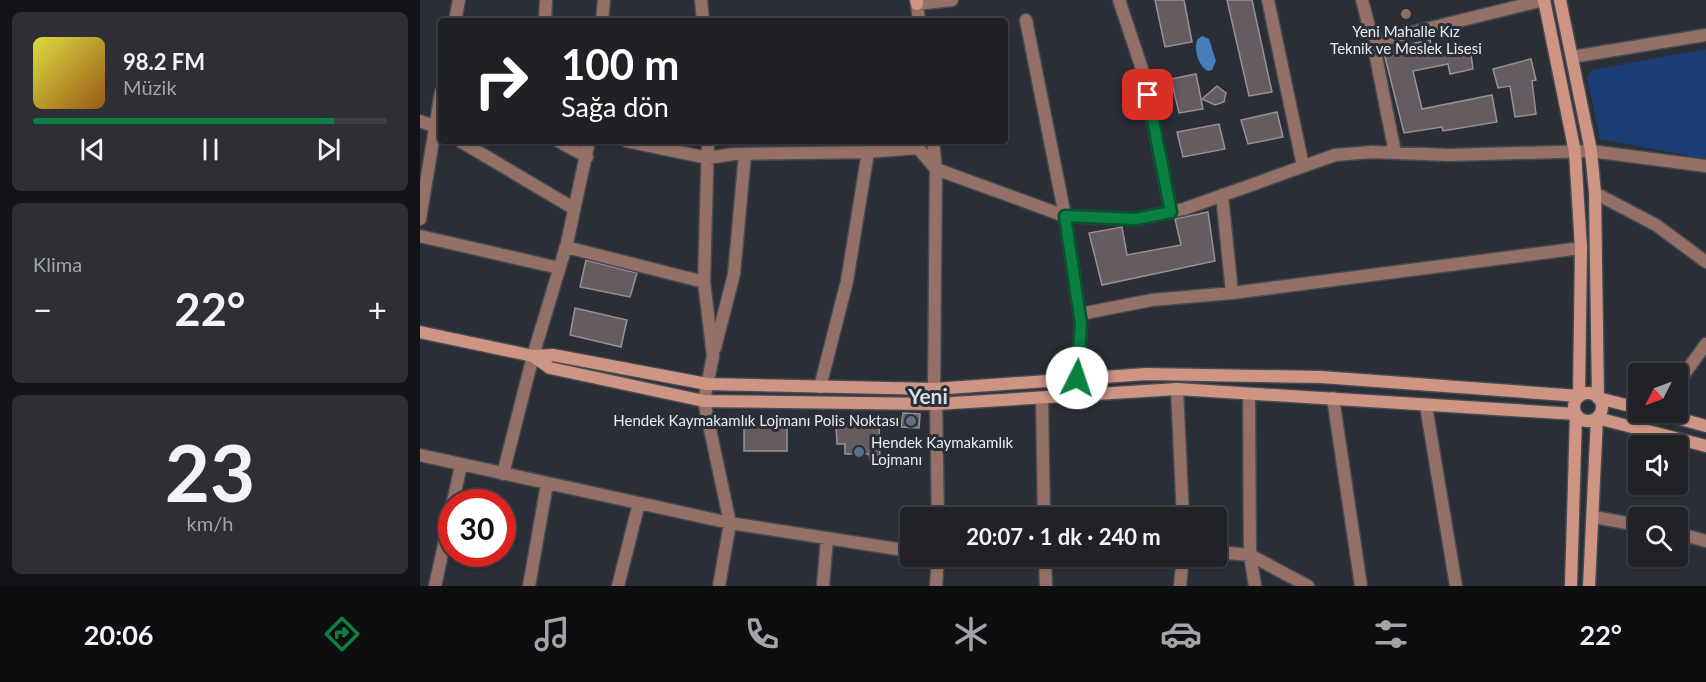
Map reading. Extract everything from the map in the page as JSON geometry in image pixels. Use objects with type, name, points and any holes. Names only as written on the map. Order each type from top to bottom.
[{"type":"main road","points":[[1544,0],[1575,152],[1581,248],[1579,396],[1574,403],[1576,414],[1571,586]]},
{"type":"main road","points":[[1560,0],[1591,151],[1595,193],[1598,398],[1601,406],[1597,418],[1589,586]]},
{"type":"main road","points":[[420,332],[533,356],[553,355],[707,384],[934,389],[1146,374],[1321,377],[1579,396],[1591,394],[1628,406]]},
{"type":"main road","points":[[533,356],[550,368],[704,401],[936,404],[1177,389],[1576,414],[1583,420],[1597,418],[1706,446]]},
{"type":"main road","points":[[1688,421],[1706,426]]},
{"type":"street","points":[[455,18],[459,0]]},
{"type":"street","points":[[545,18],[546,0]]},
{"type":"street","points":[[602,18],[604,0]]},
{"type":"street","points":[[701,0],[703,18]]},
{"type":"street","points":[[919,18],[916,1],[952,0]]},
{"type":"street","points":[[1119,0],[1143,72],[1171,212]]},
{"type":"street","points":[[1268,0],[1304,166]]},
{"type":"street","points":[[1362,0],[1373,42],[1395,153]]},
{"type":"street","points":[[1373,42],[1544,0]]},
{"type":"street","points":[[1026,20],[1065,216],[1080,315],[1077,378]]},
{"type":"street","points":[[1572,57],[1706,34]]},
{"type":"street","points":[[420,121],[438,127],[420,219]]},
{"type":"street","points":[[465,144],[573,208]]},
{"type":"street","points":[[563,144],[587,157]]},
{"type":"street","points":[[503,474],[533,356],[566,248],[589,144]]},
{"type":"street","points":[[640,144],[708,158],[744,154],[868,152],[918,148],[936,169],[1065,216],[1136,219],[1171,212],[1335,155],[1591,151],[1706,166]]},
{"type":"street","points":[[708,144],[704,282],[713,356]]},
{"type":"street","points":[[933,144],[936,169],[934,389],[938,507]]},
{"type":"street","points":[[820,387],[848,281],[868,152]]},
{"type":"street","points":[[719,586],[730,523],[704,401],[734,274],[744,154]]},
{"type":"street","points":[[1595,193],[1656,225],[1706,262]]},
{"type":"street","points":[[1221,195],[1232,293]]},
{"type":"street","points":[[420,236],[559,268]]},
{"type":"street","points":[[566,248],[704,282]]},
{"type":"street","points":[[1080,315],[1152,300],[1232,293],[1581,248]]},
{"type":"street","points":[[1688,369],[1706,344]]},
{"type":"street","points":[[1177,389],[1182,507]]},
{"type":"street","points":[[1249,395],[1250,555],[1256,586]]},
{"type":"street","points":[[1333,398],[1360,586]]},
{"type":"street","points":[[1042,399],[1044,507]]},
{"type":"street","points":[[1426,406],[1456,586]]},
{"type":"street","points":[[420,455],[730,523],[900,549]]},
{"type":"street","points":[[456,489],[461,465]]},
{"type":"street","points":[[530,586],[547,484]]},
{"type":"street","points":[[618,586],[639,503]]},
{"type":"street","points":[[1594,517],[1628,523]]},
{"type":"street","points":[[1688,536],[1706,541]]},
{"type":"street","points":[[823,586],[827,538]]},
{"type":"street","points":[[1227,553],[1250,555],[1308,586]]},
{"type":"street","points":[[435,586],[439,567]]},
{"type":"street","points":[[936,586],[937,567]]},
{"type":"street","points":[[1045,567],[1046,586]]},
{"type":"street","points":[[1180,586],[1182,567]]},
{"type":"shaded area","points":[[1202,36],[1209,39],[1216,61],[1212,70],[1208,71],[1199,62],[1197,53],[1197,40]]},
{"type":"shaded area","points":[[1706,49],[1706,159],[1600,139],[1587,76],[1592,70]]},
{"type":"building","points":[[1155,0],[1184,0],[1192,42],[1165,47]]},
{"type":"building","points":[[1227,0],[1252,0],[1272,92],[1249,96]]},
{"type":"building","points":[[1430,40],[1434,56],[1470,47],[1473,69],[1450,74],[1448,64],[1413,71],[1422,109],[1492,95],[1497,122],[1443,131],[1442,127],[1404,133],[1383,49]]},
{"type":"building","points":[[1531,59],[1536,80],[1532,81],[1536,114],[1515,117],[1510,86],[1498,88],[1493,69]]},
{"type":"building","points":[[1196,74],[1203,109],[1179,113],[1171,79]]},
{"type":"building","points":[[1217,86],[1226,93],[1224,102],[1215,105],[1202,99]]},
{"type":"building","points":[[1277,112],[1283,137],[1248,144],[1241,120]]},
{"type":"building","points":[[1219,124],[1225,149],[1183,157],[1177,132]]},
{"type":"building","points":[[1208,212],[1215,261],[1102,285],[1089,233],[1122,227],[1127,255],[1181,245],[1175,219]]},
{"type":"building","points":[[586,260],[637,273],[630,297],[580,287]]},
{"type":"building","points":[[575,308],[627,320],[621,347],[570,335]]},
{"type":"building","name":"Hendek Kaymakamlık Lojmanı Polis Noktası","points":[[903,413],[920,414],[919,428],[901,427]]},
{"type":"building","name":"Hendek Kaymakamlık Lojmanı","points":[[879,424],[880,460],[870,460],[869,454],[845,454],[845,444],[837,444],[836,425]]},
{"type":"building","points":[[744,427],[787,428],[787,451],[744,451]]},
{"type":"place","name":"Yeni Mahalle Kız Teknik ve Meslek Lisesi","points":[[1406,14]]},
{"type":"place","name":"Hendek Kaymakamlık Lojmanı Polis Noktası","points":[[911,421]]},
{"type":"place","name":"Hendek Kaymakamlık Lojmanı","points":[[859,452]]},
{"type":"district","name":"Yeni","points":[[928,397]]},
{"type":"route","points":[[1077,378],[1081,324],[1065,216],[1136,219],[1171,212],[1148,95]]}]
